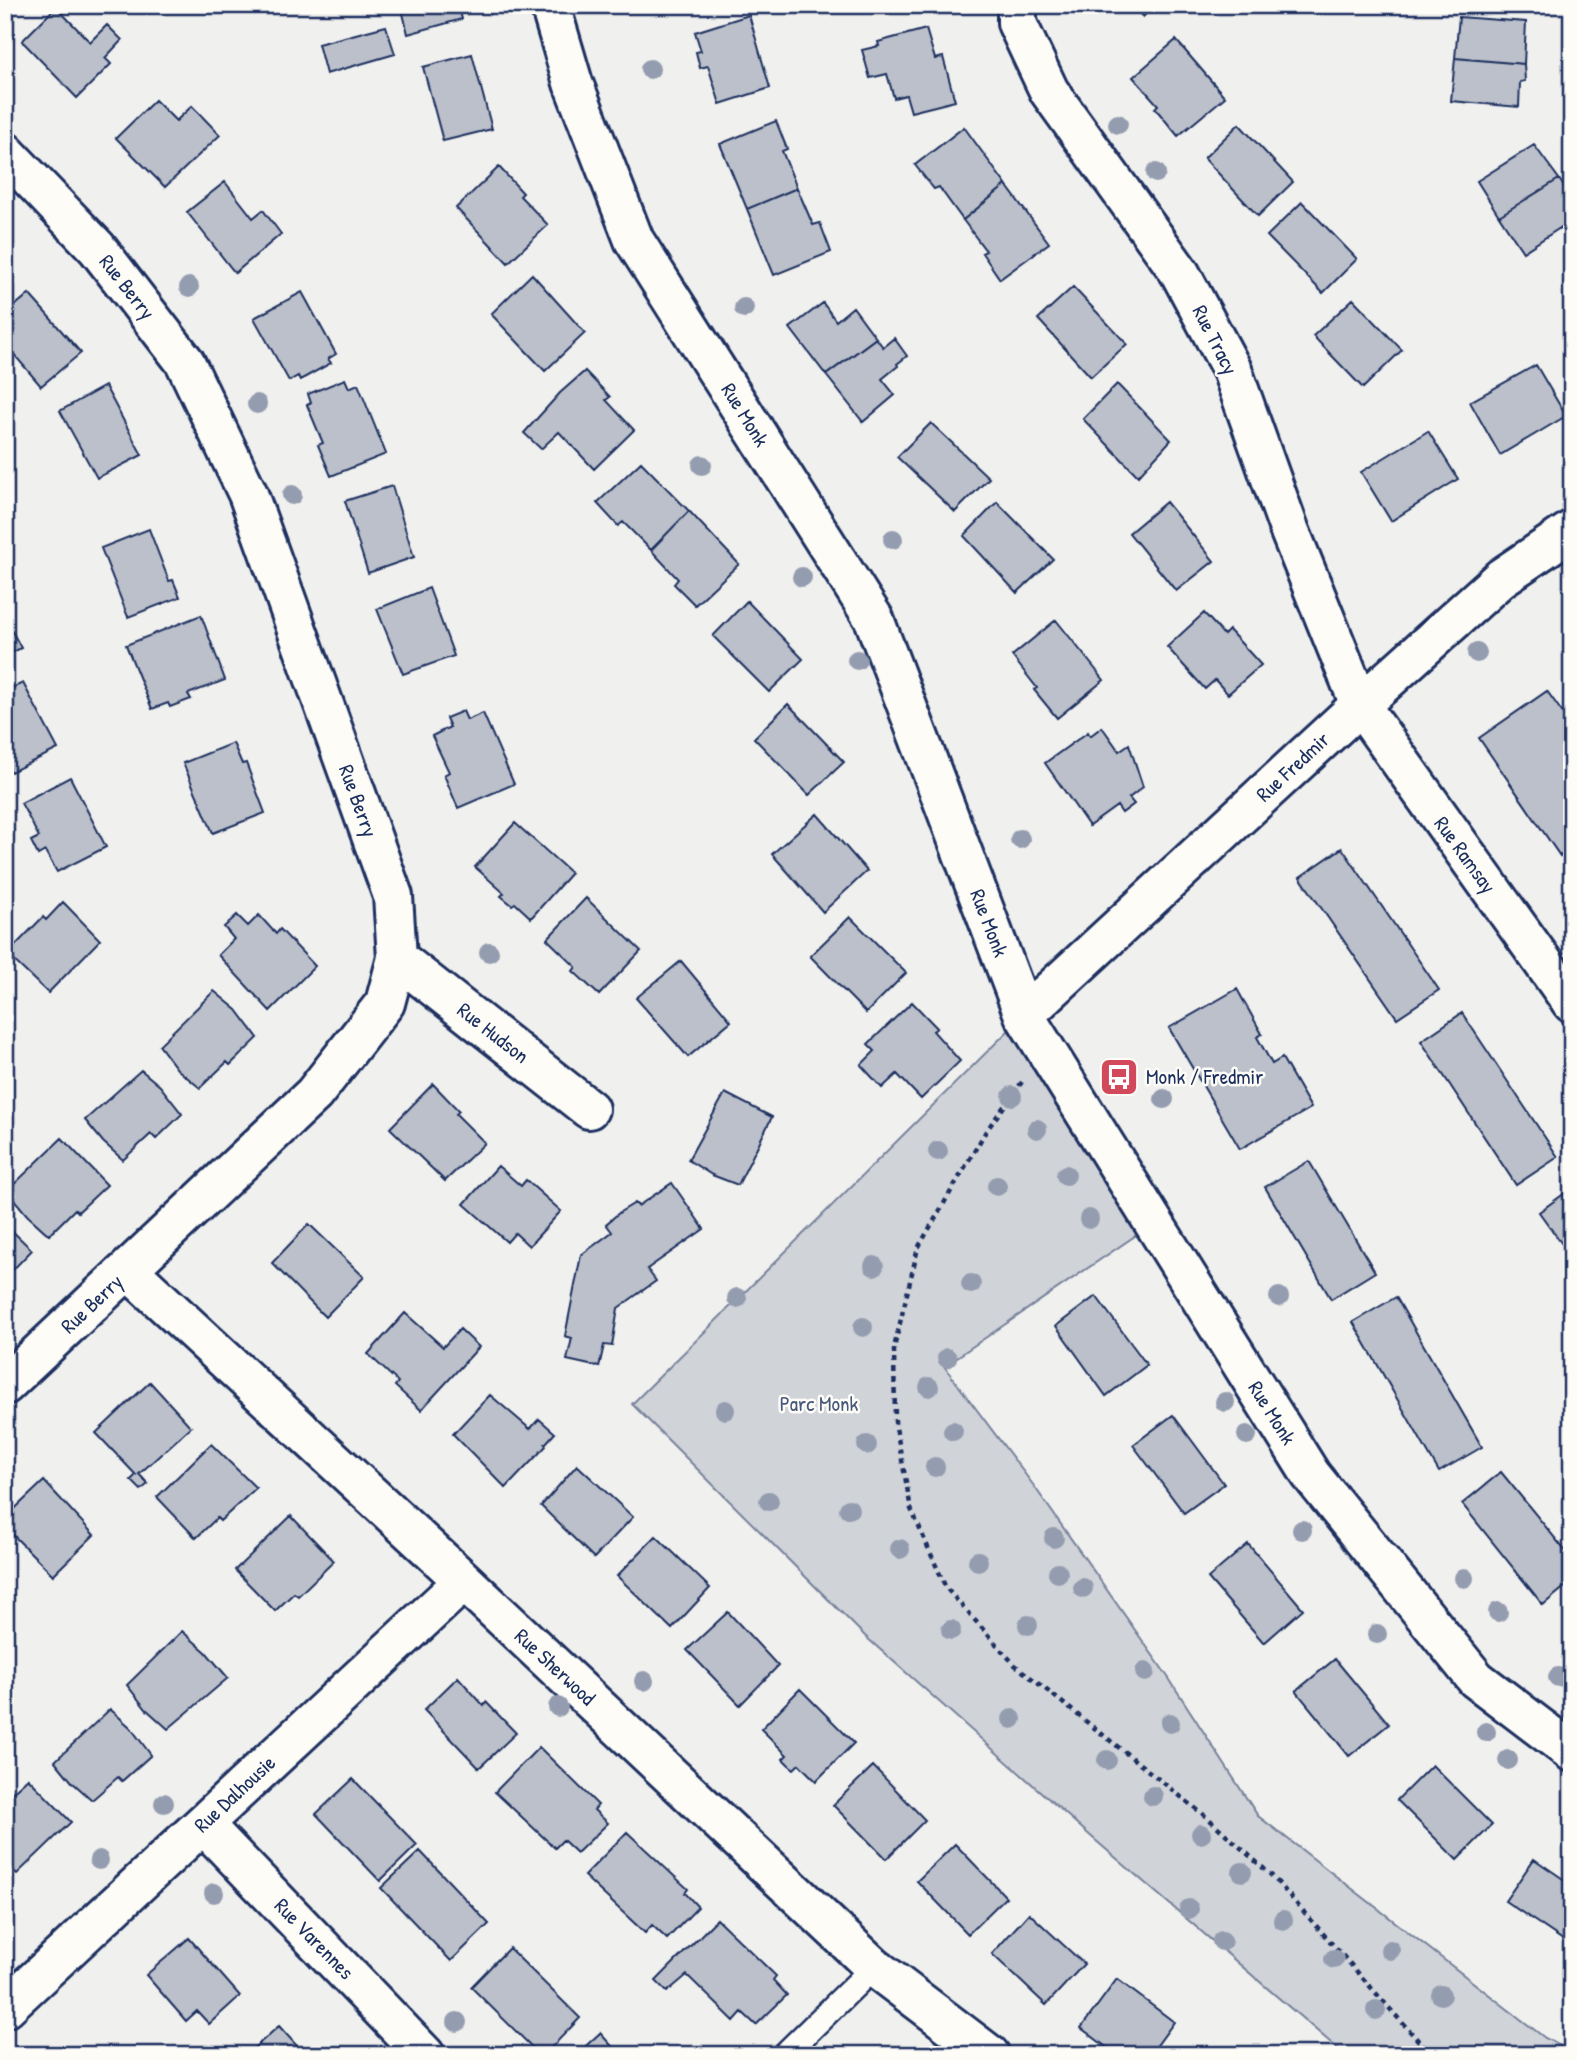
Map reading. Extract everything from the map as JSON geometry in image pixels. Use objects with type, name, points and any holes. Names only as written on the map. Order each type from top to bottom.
[{"type":"street","name":"Rue Monk","points":[[550,5],[573,83],[634,240],[874,619],[1024,1015],[1311,1475],[1476,1679],[1572,1752]]},
{"type":"street","name":"Rue Tracy","points":[[1017,5],[1017,23],[1049,91],[1180,273],[1232,370],[1289,529],[1360,705]]},
{"type":"street","name":"Rue Berry","points":[[5,152],[97,248],[185,362],[247,495],[393,896],[397,958],[385,1003],[314,1094],[5,1385]]},
{"type":"street","name":"Rue Fredmir","points":[[1024,1015],[1501,578],[1572,530]]},
{"type":"street","name":"Rue Ramsay","points":[[1360,705],[1572,1003]]},
{"type":"street","name":"Rue Hudson","points":[[397,958],[590,1109]]},
{"type":"street","name":"Rue Sherwood","points":[[128,1270],[464,1581],[874,1967],[990,2055]]},
{"type":"street","name":"Rue Dalhousie","points":[[5,2008],[464,1581]]},
{"type":"street","name":"Rue Varennes","points":[[203,1824],[425,2055]]},
{"type":"lane","points":[[784,2055],[874,1967]]},
{"type":"path","points":[[1045,1050],[986,1131],[918,1248],[894,1348],[895,1422],[911,1509],[946,1588],[1015,1665],[1209,1819],[1272,1876],[1422,2047],[1432,2055]]},
{"type":"green space","name":"Parc Monk","points":[[1024,1015],[1154,1223],[944,1366],[1034,1486],[1168,1677],[1258,1816],[1545,2038],[1572,2052],[1572,2055],[1345,2055],[1094,1839],[866,1637],[632,1404]]},
{"type":"building","points":[[401,5],[458,5],[462,19],[408,34]]},
{"type":"building","points":[[1130,5],[1154,5],[1143,17]]},
{"type":"building","points":[[56,7],[90,42],[107,25],[122,40],[105,58],[111,64],[77,98],[22,41]]},
{"type":"building","points":[[749,15],[770,88],[720,104],[708,66],[700,68],[696,52],[701,51],[695,32]]},
{"type":"building","points":[[1459,17],[1526,22],[1524,64],[1455,58]]},
{"type":"building","points":[[386,26],[395,54],[326,74],[318,44]]},
{"type":"building","points":[[926,29],[935,59],[943,57],[955,101],[911,112],[906,95],[894,98],[887,74],[870,78],[862,50],[879,46],[878,42]]},
{"type":"building","points":[[1176,40],[1225,97],[1178,136],[1155,108],[1158,105],[1133,77]]},
{"type":"building","points":[[472,54],[492,129],[443,141],[423,67]]},
{"type":"building","points":[[1455,58],[1524,64],[1525,81],[1520,82],[1519,107],[1451,101]]},
{"type":"building","points":[[155,100],[176,121],[192,106],[220,135],[165,187],[116,138]]},
{"type":"building","points":[[776,121],[787,149],[782,151],[797,188],[747,209],[720,144]]},
{"type":"building","points":[[1239,124],[1293,182],[1258,216],[1204,158]]},
{"type":"building","points":[[964,127],[1006,185],[963,220],[939,187],[934,189],[915,165]]},
{"type":"building","points":[[1534,145],[1559,179],[1499,216],[1477,181]]},
{"type":"building","points":[[499,167],[523,193],[520,196],[548,225],[508,263],[456,208]]},
{"type":"building","points":[[1559,179],[1572,204],[1572,220],[1523,252],[1499,216]]},
{"type":"building","points":[[225,182],[253,218],[263,210],[281,234],[235,273],[187,212]]},
{"type":"building","points":[[1006,185],[1049,243],[1000,279],[982,253],[986,251],[963,220]]},
{"type":"building","points":[[797,188],[813,225],[820,223],[831,252],[774,275],[747,209]]},
{"type":"building","points":[[1302,202],[1357,259],[1323,293],[1267,236]]},
{"type":"building","points":[[532,274],[585,333],[545,371],[491,314]]},
{"type":"building","points":[[1073,287],[1127,344],[1091,377],[1038,319]]},
{"type":"building","points":[[302,292],[336,354],[328,359],[331,363],[300,380],[298,376],[289,381],[254,318]]},
{"type":"building","points":[[29,294],[81,353],[41,386],[5,344],[5,314]]},
{"type":"building","points":[[1353,299],[1402,350],[1363,388],[1313,336]]},
{"type":"building","points":[[823,303],[836,321],[853,307],[876,338],[826,375],[790,328]]},
{"type":"building","points":[[876,338],[883,347],[894,338],[907,356],[882,379],[895,395],[863,422],[826,375]]},
{"type":"building","points":[[1536,365],[1566,416],[1500,455],[1470,402]]},
{"type":"building","points":[[585,371],[610,397],[606,400],[634,430],[594,469],[559,432],[541,449],[524,433],[560,393]]},
{"type":"building","points":[[345,379],[349,388],[358,384],[386,454],[331,476],[318,445],[323,443],[307,405],[311,403],[308,394]]},
{"type":"building","points":[[1117,384],[1171,440],[1138,476],[1083,419]]},
{"type":"building","points":[[105,386],[142,455],[97,478],[60,411]]},
{"type":"building","points":[[931,423],[989,478],[955,512],[897,457]]},
{"type":"building","points":[[1428,431],[1458,479],[1391,521],[1361,472]]},
{"type":"building","points":[[641,462],[689,511],[651,550],[623,522],[618,526],[597,503]]},
{"type":"building","points":[[392,486],[414,557],[368,573],[345,501]]},
{"type":"building","points":[[997,502],[1053,559],[1017,593],[964,536]]},
{"type":"building","points":[[1166,502],[1214,561],[1176,591],[1129,533]]},
{"type":"building","points":[[689,511],[739,564],[695,605],[674,584],[678,579],[651,550]]},
{"type":"building","points":[[149,529],[169,581],[173,580],[180,597],[128,617],[101,548]]},
{"type":"building","points":[[429,588],[454,656],[403,674],[377,609]]},
{"type":"building","points":[[747,601],[803,659],[769,692],[713,636]]},
{"type":"building","points":[[1204,613],[1224,635],[1229,630],[1261,665],[1228,694],[1215,680],[1205,689],[1167,647]]},
{"type":"building","points":[[201,615],[225,680],[188,694],[191,699],[170,707],[168,703],[152,709],[126,645]]},
{"type":"building","points":[[5,618],[21,648],[5,656]]},
{"type":"building","points":[[1056,620],[1104,680],[1057,718],[1034,690],[1037,688],[1012,656]]},
{"type":"building","points":[[23,683],[58,749],[11,772],[5,761],[5,691]]},
{"type":"building","points":[[1547,691],[1572,726],[1572,848],[1560,856],[1479,738]]},
{"type":"building","points":[[788,704],[844,762],[809,795],[754,738]]},
{"type":"building","points":[[463,711],[467,720],[483,713],[514,784],[458,808],[444,775],[449,772],[432,736],[450,727],[446,718]]},
{"type":"building","points":[[1102,727],[1119,751],[1129,744],[1143,787],[1129,798],[1134,804],[1122,813],[1117,806],[1089,826],[1045,763],[1088,732],[1090,736]]},
{"type":"building","points":[[233,743],[242,764],[246,763],[265,813],[213,833],[183,763]]},
{"type":"building","points":[[70,777],[106,847],[57,872],[45,851],[38,855],[31,841],[39,837],[21,803]]},
{"type":"building","points":[[817,814],[867,871],[823,912],[772,854]]},
{"type":"building","points":[[515,823],[571,873],[531,918],[515,903],[512,905],[501,896],[504,893],[475,867]]},
{"type":"building","points":[[1342,848],[1439,990],[1397,1018],[1300,877]]},
{"type":"building","points":[[586,898],[641,951],[599,995],[573,971],[576,967],[547,939]]},
{"type":"building","points":[[63,902],[100,940],[48,993],[7,954],[43,917],[46,920]]},
{"type":"building","points":[[237,915],[248,926],[259,915],[276,934],[280,929],[315,966],[270,1011],[218,955],[234,939],[224,927]]},
{"type":"building","points":[[850,917],[906,973],[866,1013],[810,956]]},
{"type":"building","points":[[681,961],[731,1021],[688,1057],[636,998]]},
{"type":"building","points":[[1237,989],[1262,1034],[1257,1037],[1272,1064],[1282,1058],[1311,1108],[1240,1149],[1169,1028]]},
{"type":"building","points":[[214,991],[237,1010],[258,1038],[230,1065],[227,1062],[200,1088],[177,1069],[159,1045]]},
{"type":"building","points":[[912,1002],[937,1028],[933,1031],[960,1061],[921,1099],[897,1074],[882,1088],[861,1065],[875,1051],[868,1044]]},
{"type":"building","points":[[1462,1013],[1558,1157],[1516,1185],[1421,1041]]},
{"type":"building","points":[[141,1070],[160,1086],[182,1114],[156,1139],[151,1134],[123,1160],[103,1142],[85,1120]]},
{"type":"building","points":[[433,1084],[459,1111],[456,1114],[485,1143],[445,1181],[390,1128]]},
{"type":"building","points":[[725,1093],[772,1117],[738,1185],[712,1175],[688,1160]]},
{"type":"building","points":[[62,1138],[107,1185],[78,1212],[75,1209],[49,1235],[27,1215],[7,1191]]},
{"type":"building","points":[[1309,1161],[1375,1272],[1331,1299],[1265,1187]]},
{"type":"building","points":[[498,1166],[521,1186],[526,1180],[561,1211],[529,1246],[515,1233],[507,1242],[464,1204]]},
{"type":"building","points":[[672,1183],[704,1229],[647,1269],[656,1281],[618,1308],[612,1346],[604,1345],[599,1367],[567,1360],[572,1338],[565,1336],[581,1255],[612,1232],[606,1224],[620,1212],[635,1203],[638,1206]]},
{"type":"building","points":[[1572,1188],[1572,1258],[1539,1212]]},
{"type":"building","points":[[5,1224],[32,1250],[5,1278]]},
{"type":"building","points":[[309,1224],[364,1277],[325,1317],[272,1263]]},
{"type":"building","points":[[1096,1296],[1147,1365],[1106,1396],[1056,1326]]},
{"type":"building","points":[[1396,1297],[1482,1447],[1439,1472],[1353,1322]]},
{"type":"building","points":[[405,1313],[443,1347],[460,1329],[479,1347],[421,1410],[395,1386],[398,1382],[368,1354]]},
{"type":"building","points":[[150,1382],[191,1427],[139,1474],[148,1484],[141,1490],[131,1480],[136,1475],[96,1433]]},
{"type":"building","points":[[490,1395],[530,1429],[539,1419],[555,1433],[506,1488],[453,1434]]},
{"type":"building","points":[[1173,1415],[1224,1484],[1184,1513],[1133,1445]]},
{"type":"building","points":[[211,1444],[256,1488],[220,1521],[217,1518],[196,1538],[157,1497]]},
{"type":"building","points":[[577,1465],[633,1517],[594,1558],[541,1506]]},
{"type":"building","points":[[1501,1472],[1572,1559],[1572,1581],[1543,1605],[1462,1504]]},
{"type":"building","points":[[44,1481],[94,1535],[53,1575],[5,1527],[5,1518]]},
{"type":"building","points":[[291,1516],[334,1561],[298,1596],[294,1593],[275,1611],[235,1570]]},
{"type":"building","points":[[656,1536],[710,1588],[672,1629],[617,1576]]},
{"type":"building","points":[[1248,1544],[1303,1609],[1264,1643],[1208,1578]]},
{"type":"building","points":[[728,1612],[778,1666],[740,1705],[687,1650]]},
{"type":"building","points":[[182,1631],[206,1652],[228,1678],[168,1729],[146,1709],[127,1685]]},
{"type":"building","points":[[1335,1659],[1389,1724],[1349,1756],[1296,1691]]},
{"type":"building","points":[[458,1677],[484,1706],[486,1702],[516,1733],[479,1768],[424,1710]]},
{"type":"building","points":[[800,1689],[854,1743],[816,1781],[799,1764],[794,1769],[789,1765],[783,1759],[787,1755],[761,1729]]},
{"type":"building","points":[[110,1709],[130,1727],[151,1755],[122,1781],[118,1777],[92,1800],[72,1782],[55,1761]]},
{"type":"building","points":[[539,1747],[598,1805],[594,1810],[608,1823],[577,1853],[563,1840],[555,1848],[495,1792]]},
{"type":"building","points":[[1432,1765],[1492,1825],[1457,1860],[1397,1800]]},
{"type":"building","points":[[873,1766],[925,1820],[886,1859],[833,1805]]},
{"type":"building","points":[[28,1778],[71,1822],[17,1874],[5,1863],[5,1799]]},
{"type":"building","points":[[353,1779],[417,1845],[380,1881],[316,1814]]},
{"type":"building","points":[[627,1832],[688,1889],[685,1893],[698,1907],[667,1939],[652,1925],[645,1933],[584,1876]]},
{"type":"building","points":[[955,1844],[1006,1897],[968,1934],[917,1881]]},
{"type":"building","points":[[420,1851],[489,1924],[451,1961],[381,1888]]},
{"type":"building","points":[[1534,1859],[1572,1885],[1572,1946],[1505,1901]]},
{"type":"building","points":[[1029,1913],[1084,1964],[1046,2005],[992,1954]]},
{"type":"building","points":[[717,1919],[776,1976],[773,1980],[787,1995],[756,2025],[742,2012],[734,2021],[687,1975],[667,1992],[656,1981]]},
{"type":"building","points":[[189,1938],[240,1996],[209,2024],[197,2011],[186,2021],[146,1975]]},
{"type":"building","points":[[509,1948],[580,2018],[544,2055],[540,2055],[471,1987]]},
{"type":"building","points":[[1117,1979],[1174,2022],[1150,2055],[1117,2055],[1081,2028]]},
{"type":"building","points":[[279,2026],[305,2055],[246,2055]]},
{"type":"building","points":[[600,2033],[620,2055],[576,2055]]},
{"type":"place","name":"Monk / Fredmir","points":[[1119,1077]]}]
